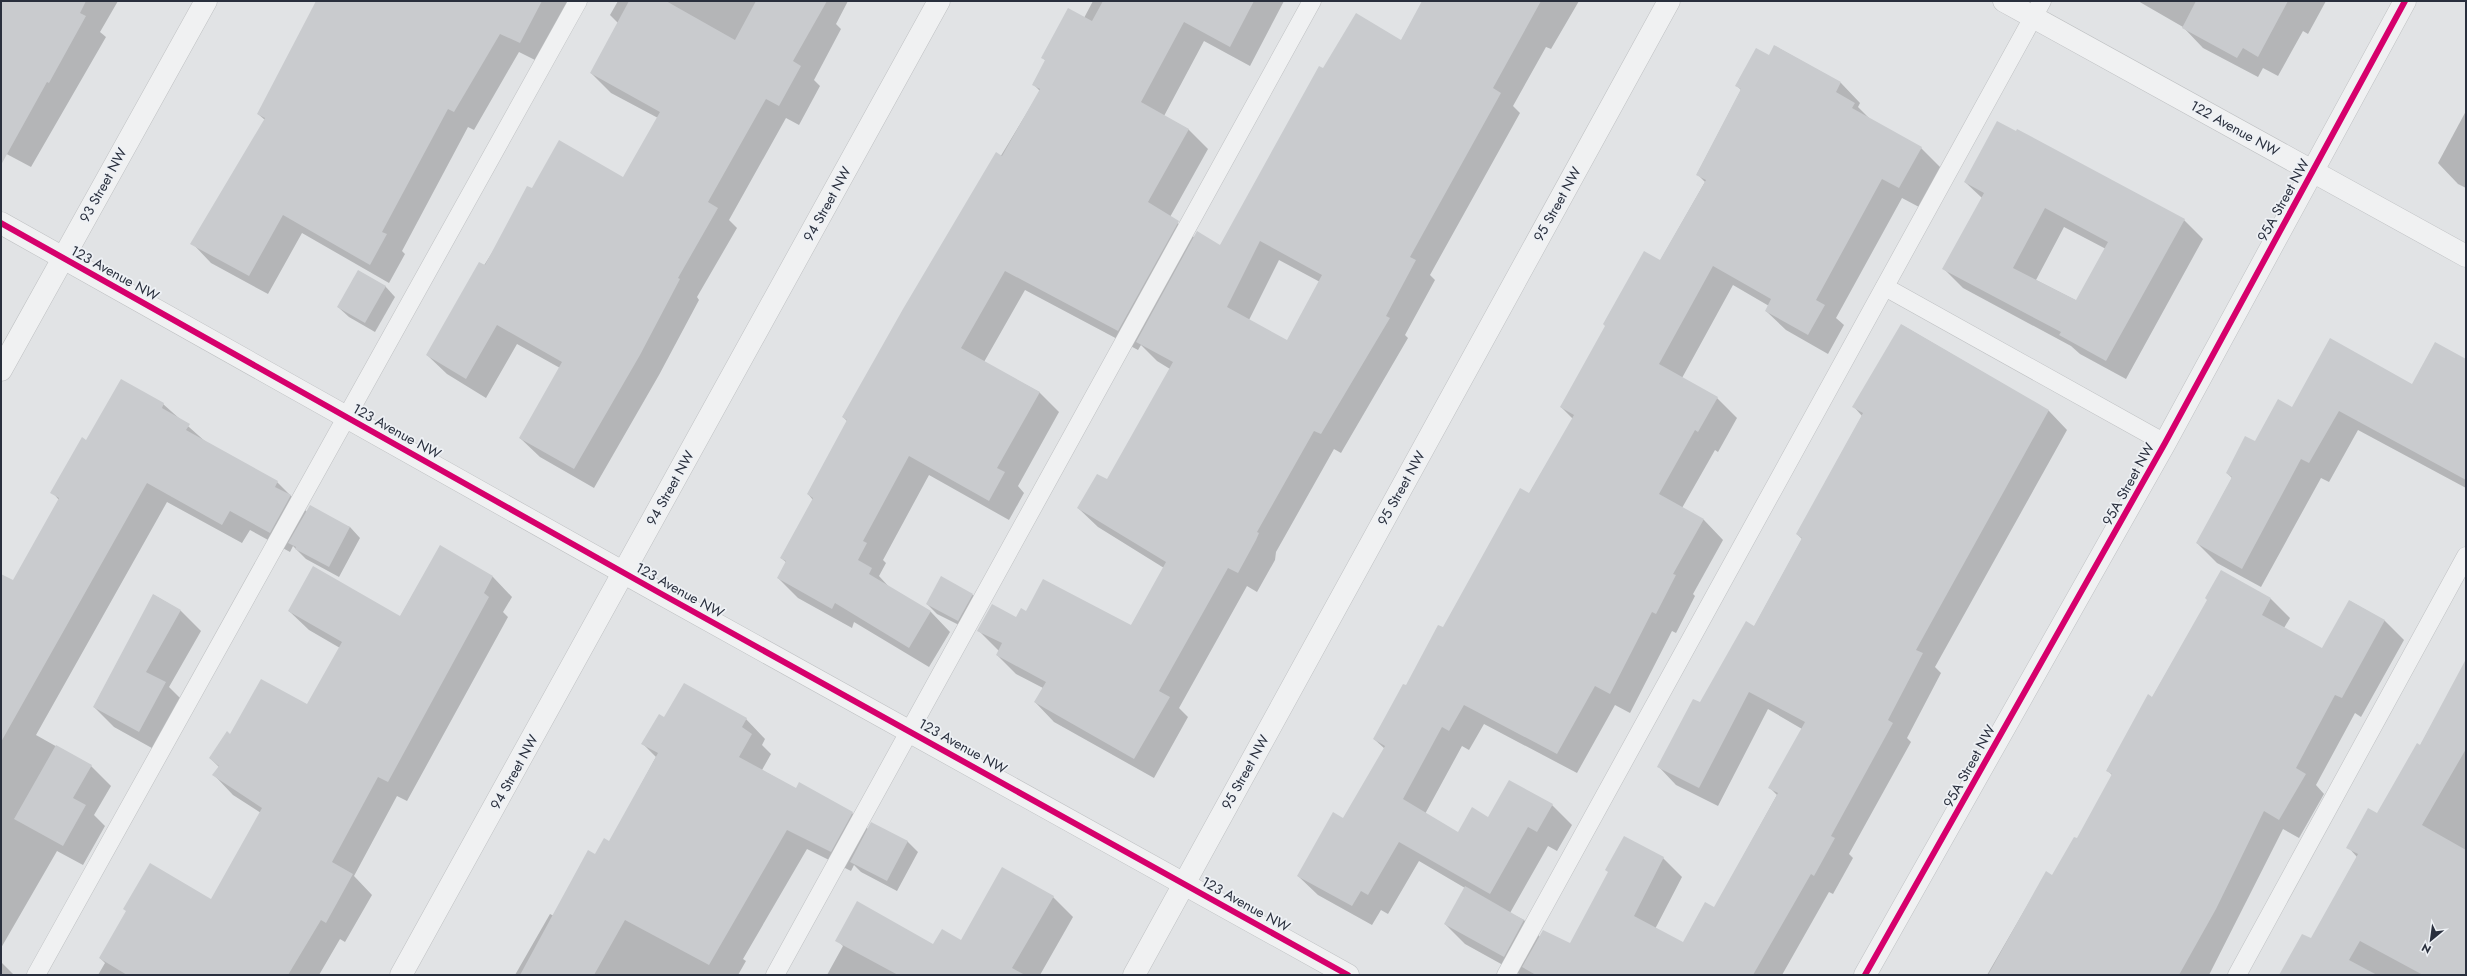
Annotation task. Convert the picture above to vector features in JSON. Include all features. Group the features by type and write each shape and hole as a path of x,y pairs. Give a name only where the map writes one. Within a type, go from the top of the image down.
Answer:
{"street":[{"name":"93 Street NW","path":"1,370 206,1"},
{"name":"94 Street NW","path":"401,975 939,1"},
{"name":"95 Street NW","path":"1134,975 1669,1"},
{"name":"122 Avenue NW","path":"2004,1 2037,9 2313,170 2466,256"},
{"name":"95A Street NW","path":"1865,975 2165,443 2405,1"},
{"name":"123 Avenue NW","path":"1,223 1348,975"}],"lane":[{"path":"36,975 578,1"},
{"path":"775,975 1312,1"},
{"path":"1506,975 2037,9"},
{"path":"1885,287 2165,443"},
{"path":"2237,975 2466,556"}],"building":[{"path":"1,1 86,1 80,13 86,16 1,165"},
{"path":"316,1 542,1 520,43 500,34 454,112 448,109 382,232 387,234 370,265 283,215 249,276 190,244 265,118 257,114"},
{"path":"629,1 666,1 735,40 756,1 827,1 793,61 801,66 779,106 766,99 708,202 718,208 678,278 680,279 640,355 574,469 519,438 562,362 497,325 466,379 426,355 479,262 485,265 527,186 532,188 559,140 623,177 660,112 590,73"},
{"path":"1103,1 1254,1 1230,47 1184,22 1141,102 1189,129 1148,202 1179,221 1118,331 1005,271 961,348 1040,392 997,468 1005,472 989,501 909,456 863,541 867,543 858,560 872,568 869,574 931,611 909,648 835,603 832,609 777,578 786,561 780,558 813,498 807,494 847,420 842,417 903,309 996,152 1002,156 1040,89 1032,85 1045,60 1041,58 1068,8 1092,21"},
{"path":"1422,1 1541,1 1493,88 1501,93 1410,257 1416,260 1386,316 1390,318 1321,434 1314,431 1257,532 1259,533 1256,540 1238,573 1228,568 1159,691 1170,697 1134,759 1034,702 1046,682 996,655 1002,643 977,631 992,604 1016,617 1021,608 1026,611 1043,579 1131,625 1166,562 1077,508 1097,474 1107,479 1173,362 1136,342 1197,231 1220,245 1319,66 1323,68 1356,13 1401,40","holes":["1260,241 1322,275 1287,340 1227,307"]},
{"path":"2196,1 2288,1 2258,57 2243,48 2237,58 2182,28"},
{"path":"1774,45 1841,82 1836,92 1855,103 1852,108 1922,147 1899,188 1882,179 1816,300 1825,305 1808,335 1765,311 1771,299 1713,266 1659,364 1718,397 1698,432 1695,430 1659,494 1704,519 1673,574 1676,575 1656,614 1652,612 1610,694 1595,686 1557,754 1464,705 1449,731 1442,727 1403,799 1458,832 1472,807 1488,817 1509,780 1553,804 1537,832 1528,827 1490,894 1399,842 1368,895 1361,891 1352,906 1297,876 1333,812 1343,818 1385,746 1373,739 1403,684 1406,685 1438,625 1443,627 1520,488 1529,493 1574,415 1560,407 1605,326 1603,324 1644,251 1660,260 1706,180 1696,175 1741,89 1735,86 1756,48 1769,55"},
{"path":"1997,121 2016,131 2017,129 2185,219 2106,361 2059,335 2061,332 1942,269 1984,193 1964,182","holes":["2045,208 2108,242 2076,300 2013,268"]},
{"path":"358,270 386,286 365,323 337,307"},
{"path":"1901,324 2049,410 1916,650 1923,653 1888,720 1893,723 1831,836 1835,838 1814,876 1811,874 1753,975 1536,975 1522,967 1543,930 1570,943 1608,872 1605,870 1624,836 1664,857 1634,916 1683,942 1705,902 1714,907 1778,793 1768,788 1805,722 1749,692 1699,788 1657,767 1693,699 1700,702 1746,621 1754,626 1802,538 1796,534 1863,413 1852,407"},
{"path":"2330,338 2412,384 2435,342 2466,359 2466,480 2339,411 2309,463 2301,459 2242,569 2196,543 2232,477 2226,473 2245,436 2255,441 2278,399 2292,407"},
{"path":"121,379 164,403 162,408 190,424 186,430 278,481 275,487 291,495 270,533 230,511 222,525 147,483 1,742 1,574 13,580 59,498 50,493 82,437 86,440"},
{"path":"310,505 350,527 329,567 295,549 296,547 288,543"},
{"path":"440,545 493,576 484,593 489,597 388,782 378,777 332,862 353,874 326,923 321,920 288,975 127,975 99,958 126,911 123,909 150,863 211,899 262,808 212,775 219,766 209,758 227,731 230,734 261,679 307,704 342,642 288,611 313,566 400,616"},
{"path":"2221,570 2271,598 2262,615 2322,648 2349,600 2385,620 2342,698 2335,695 2296,768 2306,774 2279,820 2264,811 2216,909 2179,975 1988,975 2046,871 2052,875 2074,837 2077,838 2112,774 2106,771 2148,694 2152,697 2207,600 2205,598"},
{"path":"941,576 973,594 958,621 926,604"},
{"path":"153,594 181,610 146,672 166,682 139,732 93,707"},
{"path":"2466,659 2466,749 2422,825 2466,850 2466,975 2423,975 2360,941 2349,960 2377,975 2279,975 2302,934 2311,938 2358,854 2346,848 2368,808 2377,813 2417,743 2420,745"},
{"path":"684,683 747,718 742,727 752,734 739,757 796,788 799,782 853,812 831,852 787,830 709,965 625,920 594,975 520,975 588,850 595,854 604,838 609,841 658,753 641,744 659,714 664,717"},
{"path":"56,745 92,765 73,798 86,805 63,846 14,819"},
{"path":"871,822 908,841 887,881 850,862"},
{"path":"1002,867 1054,896 1012,968 1025,975 898,975 835,941 857,901 933,944 942,929 961,940"},
{"path":"1465,886 1524,920 1504,957 1444,924"}],"cycle path":[{"path":"1865,975 2165,443 2405,1"},
{"path":"1,223 658,592 1348,975"}]}
